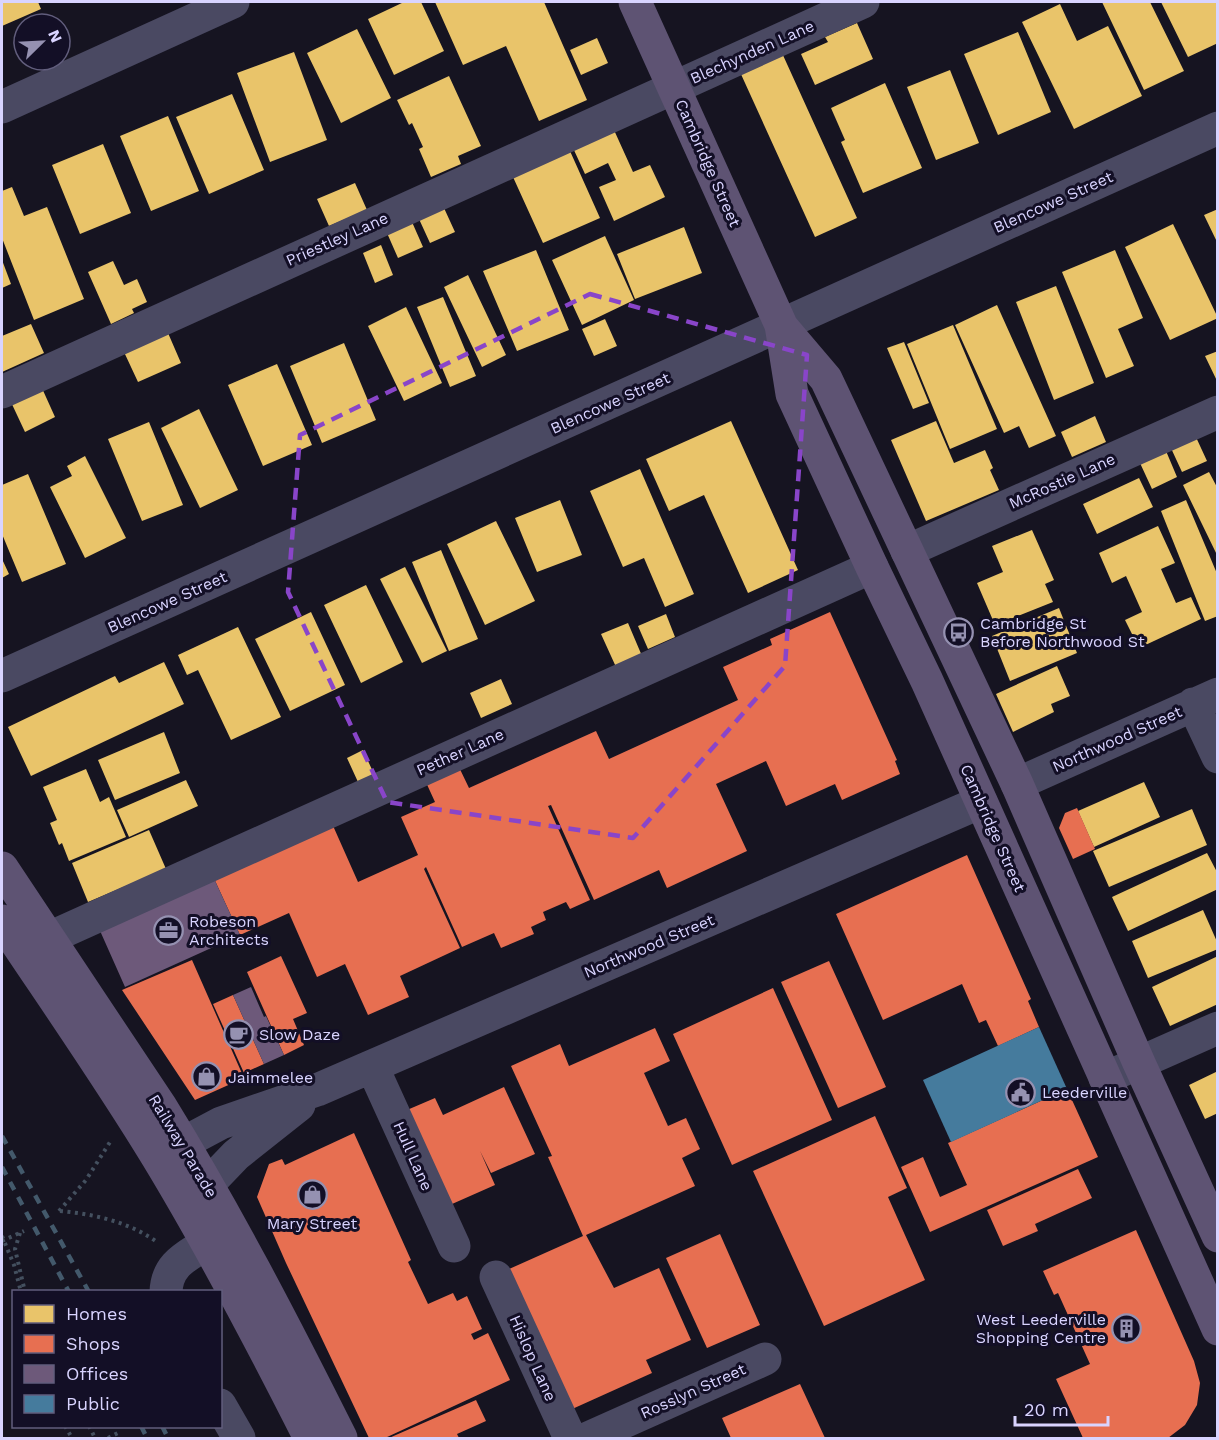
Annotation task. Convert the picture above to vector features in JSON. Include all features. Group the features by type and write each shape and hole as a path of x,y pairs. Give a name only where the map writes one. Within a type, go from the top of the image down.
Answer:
{"main road":[{"name":"Cambridge Street","path":"635,2 781,325 792,394 927,681 1218,1329"},
{"name":"Cambridge Street","path":"781,325 826,379 1017,784 1139,1063 1218,1236"},
{"path":"1017,784 1010,790 1004,815 1032,879 1045,923 1047,949"},
{"name":"Railway Parade","path":"2,868 161,1107 170,1150"},
{"name":"Railway Parade","path":"2,921 124,1104 170,1150 301,1359 341,1438"},
{"name":"Railway Parade","path":"197,1196 207,1243 310,1438"}],"street":[{"path":"2,107 233,2"},
{"name":"Blechynden Lane","path":"673,87 863,2"},
{"name":"Priestley Lane","path":"2,392 673,87"},
{"name":"Blencowe Street","path":"2,676 1218,128"},
{"name":"McRostie Lane","path":"907,551 1218,412"},
{"name":"Pether Lane","path":"49,938 872,567"},
{"path":"1205,699 1218,757"},
{"name":"Northwood Street","path":"1017,784 1205,699"},
{"name":"Northwood Street","path":"170,1150 221,1123 317,1090 981,802"},
{"path":"1105,1078 1218,1028"},
{"name":"Hull Lane","path":"372,1066 454,1246"},
{"name":"Northwood Street","path":"197,1196 236,1155 317,1090"},
{"path":"166,1290 169,1274 175,1265 207,1243"},
{"name":"Hislop Lane","path":"496,1276 570,1438"},
{"name":"Rosslyn Street","path":"588,1438 765,1359"},
{"path":"222,1408 239,1438"}],"path":[{"path":"108,1146 86,1180 59,1211 115,1221 159,1243"},
{"path":"2,1241 22,1232 15,1249 23,1290"},
{"path":"2,1236 22,1290"},
{"path":"108,1438 118,1433"}],"highlighted area":[{"path":"590,294 807,355 785,666 633,838 387,802 288,592 300,435"}],"building: Homes":[{"path":"2,2 38,2 41,9 34,12 12,12 12,22 2,26"},
{"path":"404,2 421,2 444,51 394,75 368,19"},
{"path":"435,2 544,2 587,100 539,121 506,46 463,65"},
{"path":"1102,2 1150,2 1184,71 1144,90"},
{"path":"1161,2 1218,2 1218,43 1188,57"},
{"path":"1060,4 1077,41 1108,26 1142,96 1074,129 1022,22"},
{"path":"857,23 873,59 815,85 801,54 828,42 825,37"},
{"path":"357,29 391,98 341,123 307,53"},
{"path":"1018,32 1051,112 998,135 964,54"},
{"path":"597,38 608,63 581,75 570,50"},
{"path":"294,52 327,140 270,162 237,73"},
{"path":"782,53 857,218 815,237 740,72"},
{"path":"950,70 979,143 936,160 907,87"},
{"path":"449,76 481,146 458,156 461,164 431,177 419,149 423,147 412,123 409,125 397,100"},
{"path":"885,83 922,168 863,193 841,142 845,140 831,108"},
{"path":"232,94 264,170 209,194 176,117"},
{"path":"168,116 199,191 151,211 120,136"},
{"path":"614,130 633,172 650,165 665,197 614,221 599,187 616,180 608,163 585,174 573,148"},
{"path":"103,144 131,213 80,234 52,165"},
{"path":"570,151 600,218 543,243 513,177"},
{"path":"355,183 367,210 329,226 317,199"},
{"path":"12,187 24,216 47,207 84,299 34,320 2,238 2,191"},
{"path":"444,208 455,232 430,243 419,219"},
{"path":"1218,209 1218,244 1204,215"},
{"path":"412,222 423,247 398,258 387,233"},
{"path":"1173,224 1218,318 1170,340 1125,247"},
{"path":"684,227 702,273 635,299 617,254"},
{"path":"605,236 634,300 582,325 552,260"},
{"path":"381,245 393,275 375,283 363,253"},
{"path":"536,250 569,330 517,351 483,271"},
{"path":"1115,250 1143,318 1118,329 1134,366 1106,378 1062,272"},
{"path":"2,260 11,284 2,288"},
{"path":"113,261 124,285 137,279 147,302 132,309 134,313 111,324 88,272"},
{"path":"468,275 506,355 482,367 444,287"},
{"path":"1056,286 1094,383 1054,400 1016,302"},
{"path":"443,297 476,376 450,387 417,307"},
{"path":"997,305 1056,436 1029,448 1019,426 1004,433 955,325"},
{"path":"406,307 442,383 404,401 368,326"},
{"path":"605,319 617,346 594,356 582,329"},
{"path":"31,324 44,353 2,372 2,336"},
{"path":"953,325 997,429 950,449 907,344"},
{"path":"168,333 181,363 138,382 124,352"},
{"path":"904,342 929,403 913,409 887,348"},
{"path":"344,343 376,420 322,443 290,366"},
{"path":"1218,351 1218,383 1205,356"},
{"path":"277,364 312,445 263,466 228,385"},
{"path":"41,386 55,417 25,432 10,400"},
{"path":"199,409 238,490 200,508 161,428"},
{"path":"1095,416 1106,442 1072,457 1061,432"},
{"path":"731,421 798,570 748,593 704,495 669,511 646,459"},
{"path":"936,421 954,463 985,450 993,468 990,470 999,490 926,521 891,440"},
{"path":"149,422 183,505 142,521 108,439"},
{"path":"1195,435 1207,461 1182,472 1170,446"},
{"path":"1166,451 1177,477 1152,489 1140,463"},
{"path":"85,456 126,538 85,558 50,487 72,476 67,466"},
{"path":"640,469 694,594 665,607 644,558 623,567 590,491"},
{"path":"1209,472 1218,489 1218,557 1183,485"},
{"path":"28,474 66,564 22,582 2,534 2,485"},
{"path":"1139,478 1153,507 1097,534 1083,504"},
{"path":"560,500 582,555 537,572 515,518"},
{"path":"1186,500 1218,576 1218,616 1205,621 1161,511"},
{"path":"496,521 535,601 485,625 447,544"},
{"path":"1158,526 1175,563 1161,569 1176,603 1191,597 1201,619 1139,648 1125,620 1142,612 1126,576 1112,583 1099,553"},
{"path":"1032,530 1054,580 1045,584 1053,602 995,625 977,583 1003,572 992,546"},
{"path":"441,550 478,639 449,651 412,562"},
{"path":"2,559 9,574 2,578"},
{"path":"405,567 447,651 422,663 380,579"},
{"path":"366,585 403,662 361,683 324,605"},
{"path":"1059,608 1077,653 1010,681 992,636"},
{"path":"311,612 345,685 290,711 255,639"},
{"path":"666,614 675,637 648,649 638,626"},
{"path":"628,623 642,656 616,667 601,634"},
{"path":"238,627 281,717 231,740 198,670 187,675 178,655"},
{"path":"164,662 184,704 31,776 8,727 115,676 119,683"},
{"path":"1057,666 1070,696 1051,704 1054,712 1013,732 996,694"},
{"path":"501,679 512,704 481,718 470,693"},
{"path":"164,732 180,773 115,800 98,760"},
{"path":"363,750 374,774 358,782 347,758"},
{"path":"86,769 100,802 109,797 126,837 69,861 50,823 57,820 43,787"},
{"path":"186,780 198,806 129,837 117,810"},
{"path":"1144,782 1160,817 1094,847 1078,811"},
{"path":"1192,809 1207,845 1109,887 1093,851"},
{"path":"149,830 166,869 88,902 72,863"},
{"path":"1207,853 1218,874 1218,889 1128,931 1112,897"},
{"path":"1203,910 1218,949 1148,978 1132,941"},
{"path":"1218,956 1218,1004 1170,1026 1152,987"},
{"path":"1218,1071 1218,1113 1205,1119 1189,1085"}],"building: Shops":[{"path":"830,612 897,760 895,761 900,774 842,800 835,784 786,806 766,761 716,784 747,851 667,888 659,870 594,900 551,805 548,806 590,900 570,909 566,902 543,912 546,920 531,927 534,934 501,948 494,933 462,947 426,867 424,869 460,948 400,976 409,997 368,1015 345,964 317,977 289,913 240,935 211,872 330,819 358,882 418,855 401,817 435,802 424,778 457,763 469,788 596,731 609,759 738,700 723,667 772,645 770,639"},
{"path":"1077,808 1095,849 1073,859 1059,828 1065,813"},
{"path":"967,855 1031,999 1028,1001 1039,1027 998,1046 986,1020 979,1023 962,984 883,1020 836,914"},
{"path":"281,956 307,1013 293,1019 304,1045 284,1055 247,972"},
{"path":"192,960 244,1078 195,1100 122,990"},
{"path":"829,961 886,1087 838,1108 781,982"},
{"path":"773,988 832,1120 732,1165 673,1034"},
{"name":"Slow Daze","path":"233,995 264,1064 244,1073 213,1004"},
{"path":"655,1028 670,1061 644,1073 668,1126 686,1118 700,1149 682,1158 695,1186 586,1235 614,1288 659,1268 691,1340 646,1360 652,1373 570,1410 507,1270 583,1236 548,1157 552,1156 511,1066 560,1044 569,1066"},
{"path":"504,1087 535,1154 491,1173 480,1151 495,1185 443,1208 400,1113 435,1098 443,1115"},
{"path":"1067,1089 1098,1157 930,1232 901,1167 923,1157 940,1197 967,1185 948,1143"},
{"path":"875,1116 907,1188 888,1197 925,1280 824,1326 753,1171"},
{"path":"354,1133 411,1260 408,1262 428,1304 453,1293 457,1301 467,1296 482,1329 471,1334 474,1340 488,1333 510,1380 385,1438 369,1438 257,1197 269,1164 282,1159 285,1165"},
{"path":"1078,1169 1092,1198 1035,1224 1038,1231 1003,1246 987,1210"},
{"name":"West Leederville Shopping Centre","path":"1136,1230 1194,1361 1200,1383 1197,1405 1185,1425 1168,1438 1083,1438 1056,1379 1090,1364 1058,1293 1054,1295 1043,1271"},
{"path":"720,1234 760,1325 707,1348 666,1258"},
{"path":"800,1384 825,1438 731,1438 722,1418"},
{"path":"476,1400 486,1421 457,1434 459,1438 389,1438"}],"building: Offices":[{"name":"Robeson Architects","path":"211,872 240,935 125,987 97,924"},
{"path":"251,987 284,1055 264,1064 233,995"}],"building: Public":[{"path":"1039,1027 1067,1089 951,1142 923,1080"}],"railway":[{"path":"2,1136 88,1290"},
{"path":"2,1167 68,1290"},
{"path":"142,1428 147,1438"},
{"path":"163,1428 168,1438"}],"place":[{"name":"Cambridge St Before Northwood St","path":"959,632"},
{"name":"Robeson Architects","path":"168,930"},
{"name":"Slow Daze","path":"238,1034"},
{"name":"Jaimmelee","path":"207,1077"},
{"name":"Leederville","path":"1021,1092"},
{"name":"Mary Street","path":"312,1195"},
{"name":"West Leederville Shopping Centre","path":"1127,1328"}]}
